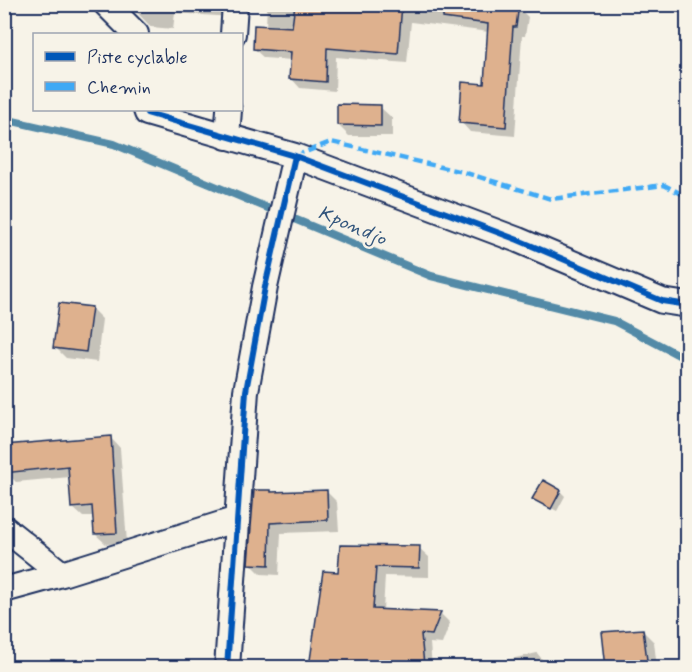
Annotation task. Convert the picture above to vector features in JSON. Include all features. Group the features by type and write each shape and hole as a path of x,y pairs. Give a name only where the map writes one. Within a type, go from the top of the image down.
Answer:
{"street":[{"path":"106,4 135,33"},
{"path":"233,33 235,4"},
{"path":"146,111 227,137 293,165 518,240 662,301 687,305"},
{"path":"227,137 229,111"},
{"path":"227,668 246,391 265,287 279,236 293,165"},
{"path":"4,590 237,519"},
{"path":"4,528 62,574"}],"building":[{"path":"295,4 402,4 398,54 327,48 326,82 289,79 291,52 253,49 254,25 292,27"},
{"path":"443,4 519,4 516,27 513,27 506,127 459,123 462,82 484,84 488,24 443,18"},
{"path":"337,104 381,105 381,126 337,125"},
{"path":"59,303 92,307 86,352 53,348"},
{"path":"111,436 117,533 94,534 92,506 71,508 68,466 4,473 4,445"},
{"path":"543,480 561,490 551,509 532,499"},
{"path":"254,490 271,490 271,492 327,490 328,520 270,523 269,565 248,564"},
{"path":"340,545 420,546 419,568 376,567 373,609 441,612 432,635 421,634 424,665 309,667 323,571 338,572"},
{"path":"643,629 648,668 606,668 602,632"}],"waterway":[{"name":"Kpondjo","path":"4,119 114,144 431,276 614,321 688,360"}],"marked path":[{"path":"295,156 331,142 463,172 551,199 664,185 688,197"}],"cycle path":[{"path":"146,111 295,156 265,287 246,391 227,668"},
{"path":"295,156 518,240 662,301 688,305"}]}
